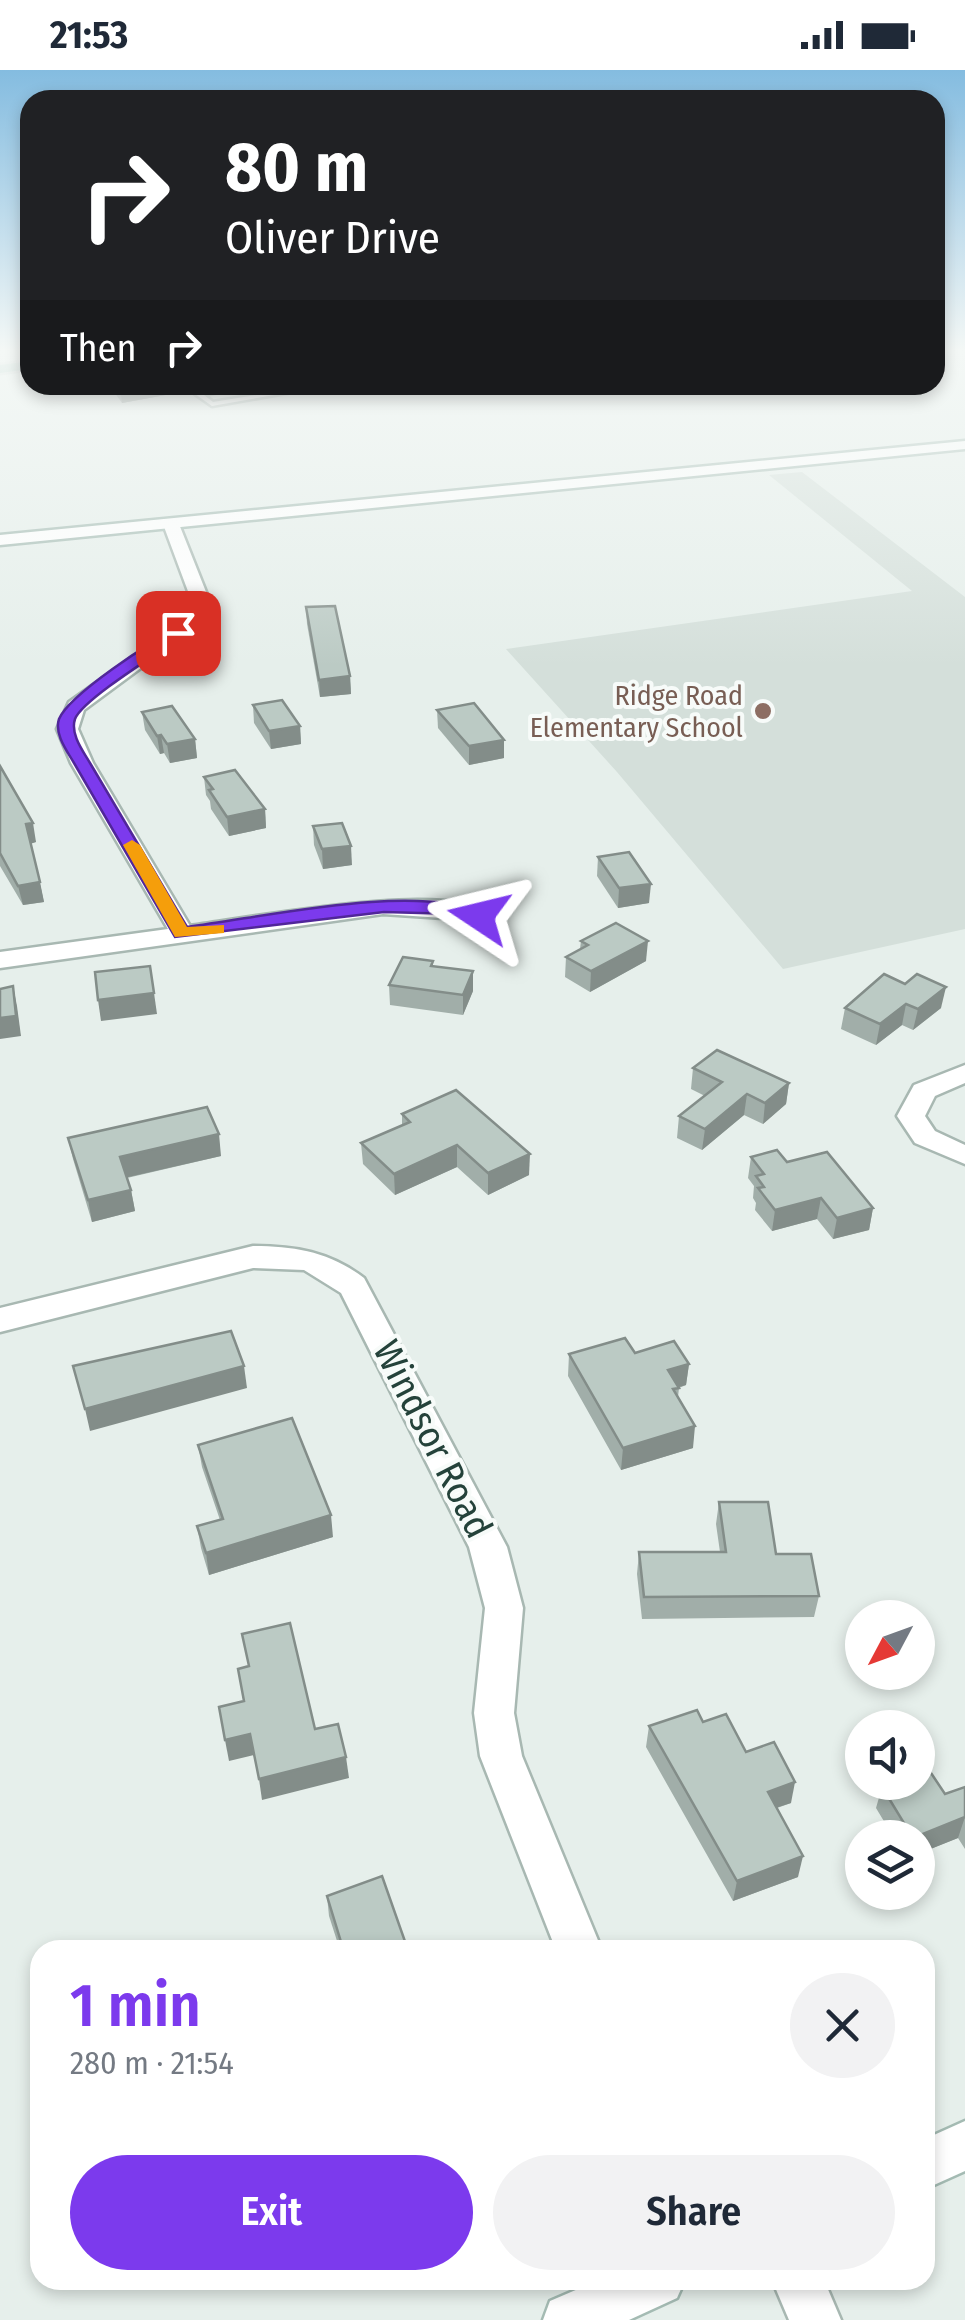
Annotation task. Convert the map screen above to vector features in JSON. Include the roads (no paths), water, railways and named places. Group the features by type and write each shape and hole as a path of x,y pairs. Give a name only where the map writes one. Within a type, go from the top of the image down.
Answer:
{"street":[{"path":"0,540 854,456"},
{"path":"171,524 201,602 194,622 76,706 66,722 68,736 82,763 182,933"},
{"path":"0,960 384,907 458,908 479,916"},
{"path":"965,1073 924,1091 910,1116 916,1130 928,1139 965,1155"},
{"name":"Windsor Road","path":"0,1320 254,1257 292,1256 330,1266 353,1286 488,1547 504,1608 494,1713 501,1756 575,1940"},
{"path":"935,2160 965,2146"},
{"path":"569,2320 636,2290"},
{"path":"802,2290 815,2320"}],"place":[{"name":"Ridge Road Elementary School","path":"763,711"}]}
